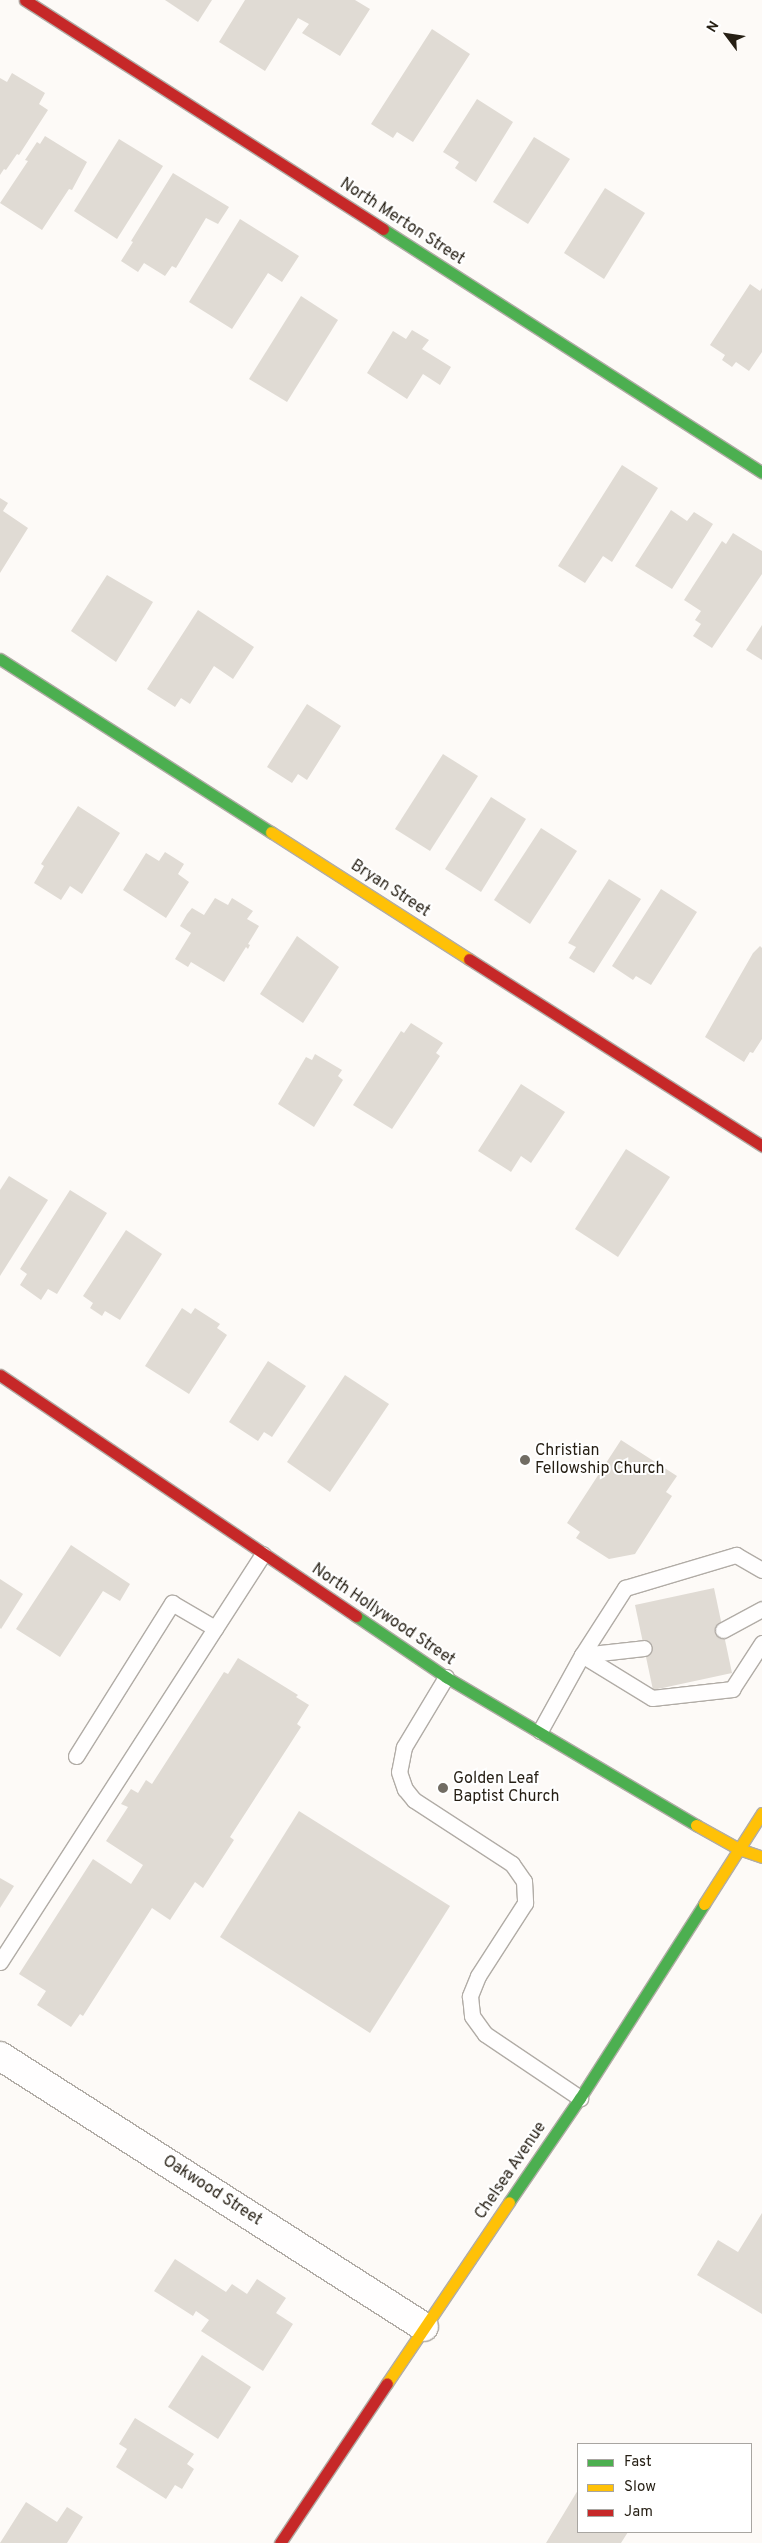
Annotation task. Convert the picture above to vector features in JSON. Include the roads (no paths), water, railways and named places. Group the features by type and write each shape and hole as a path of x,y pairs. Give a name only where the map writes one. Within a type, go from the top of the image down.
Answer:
{"main road":[{"name":"North Merton Street","path":"25,0 762,472"},
{"name":"Bryan Street","path":"0,659 762,1146"},
{"name":"North Hollywood Street","path":"0,1375 446,1677 673,1812 739,1849 762,1857"},
{"name":"Chelsea Avenue","path":"280,2543 424,2326 580,2098 762,1813"}],"street":[{"name":"Oakwood Street","path":"0,2056 424,2326"}],"lane":[{"path":"0,1962 263,1554"},
{"path":"540,1732 582,1655 625,1588 736,1555 762,1570"},
{"path":"76,1756 172,1603 215,1628"},
{"path":"723,1630 762,1609"},
{"path":"582,1655 652,1698 732,1689 762,1643"},
{"path":"582,1655 644,1648"},
{"path":"446,1677 404,1747 399,1772 404,1789 414,1800 512,1864 524,1881 525,1902 478,1976 470,1996 472,2016 485,2034 580,2098"}],"place":[{"name":"Christian Fellowship Church","path":"525,1460"},
{"name":"Golden Leaf Baptist Church","path":"443,1788"}]}
